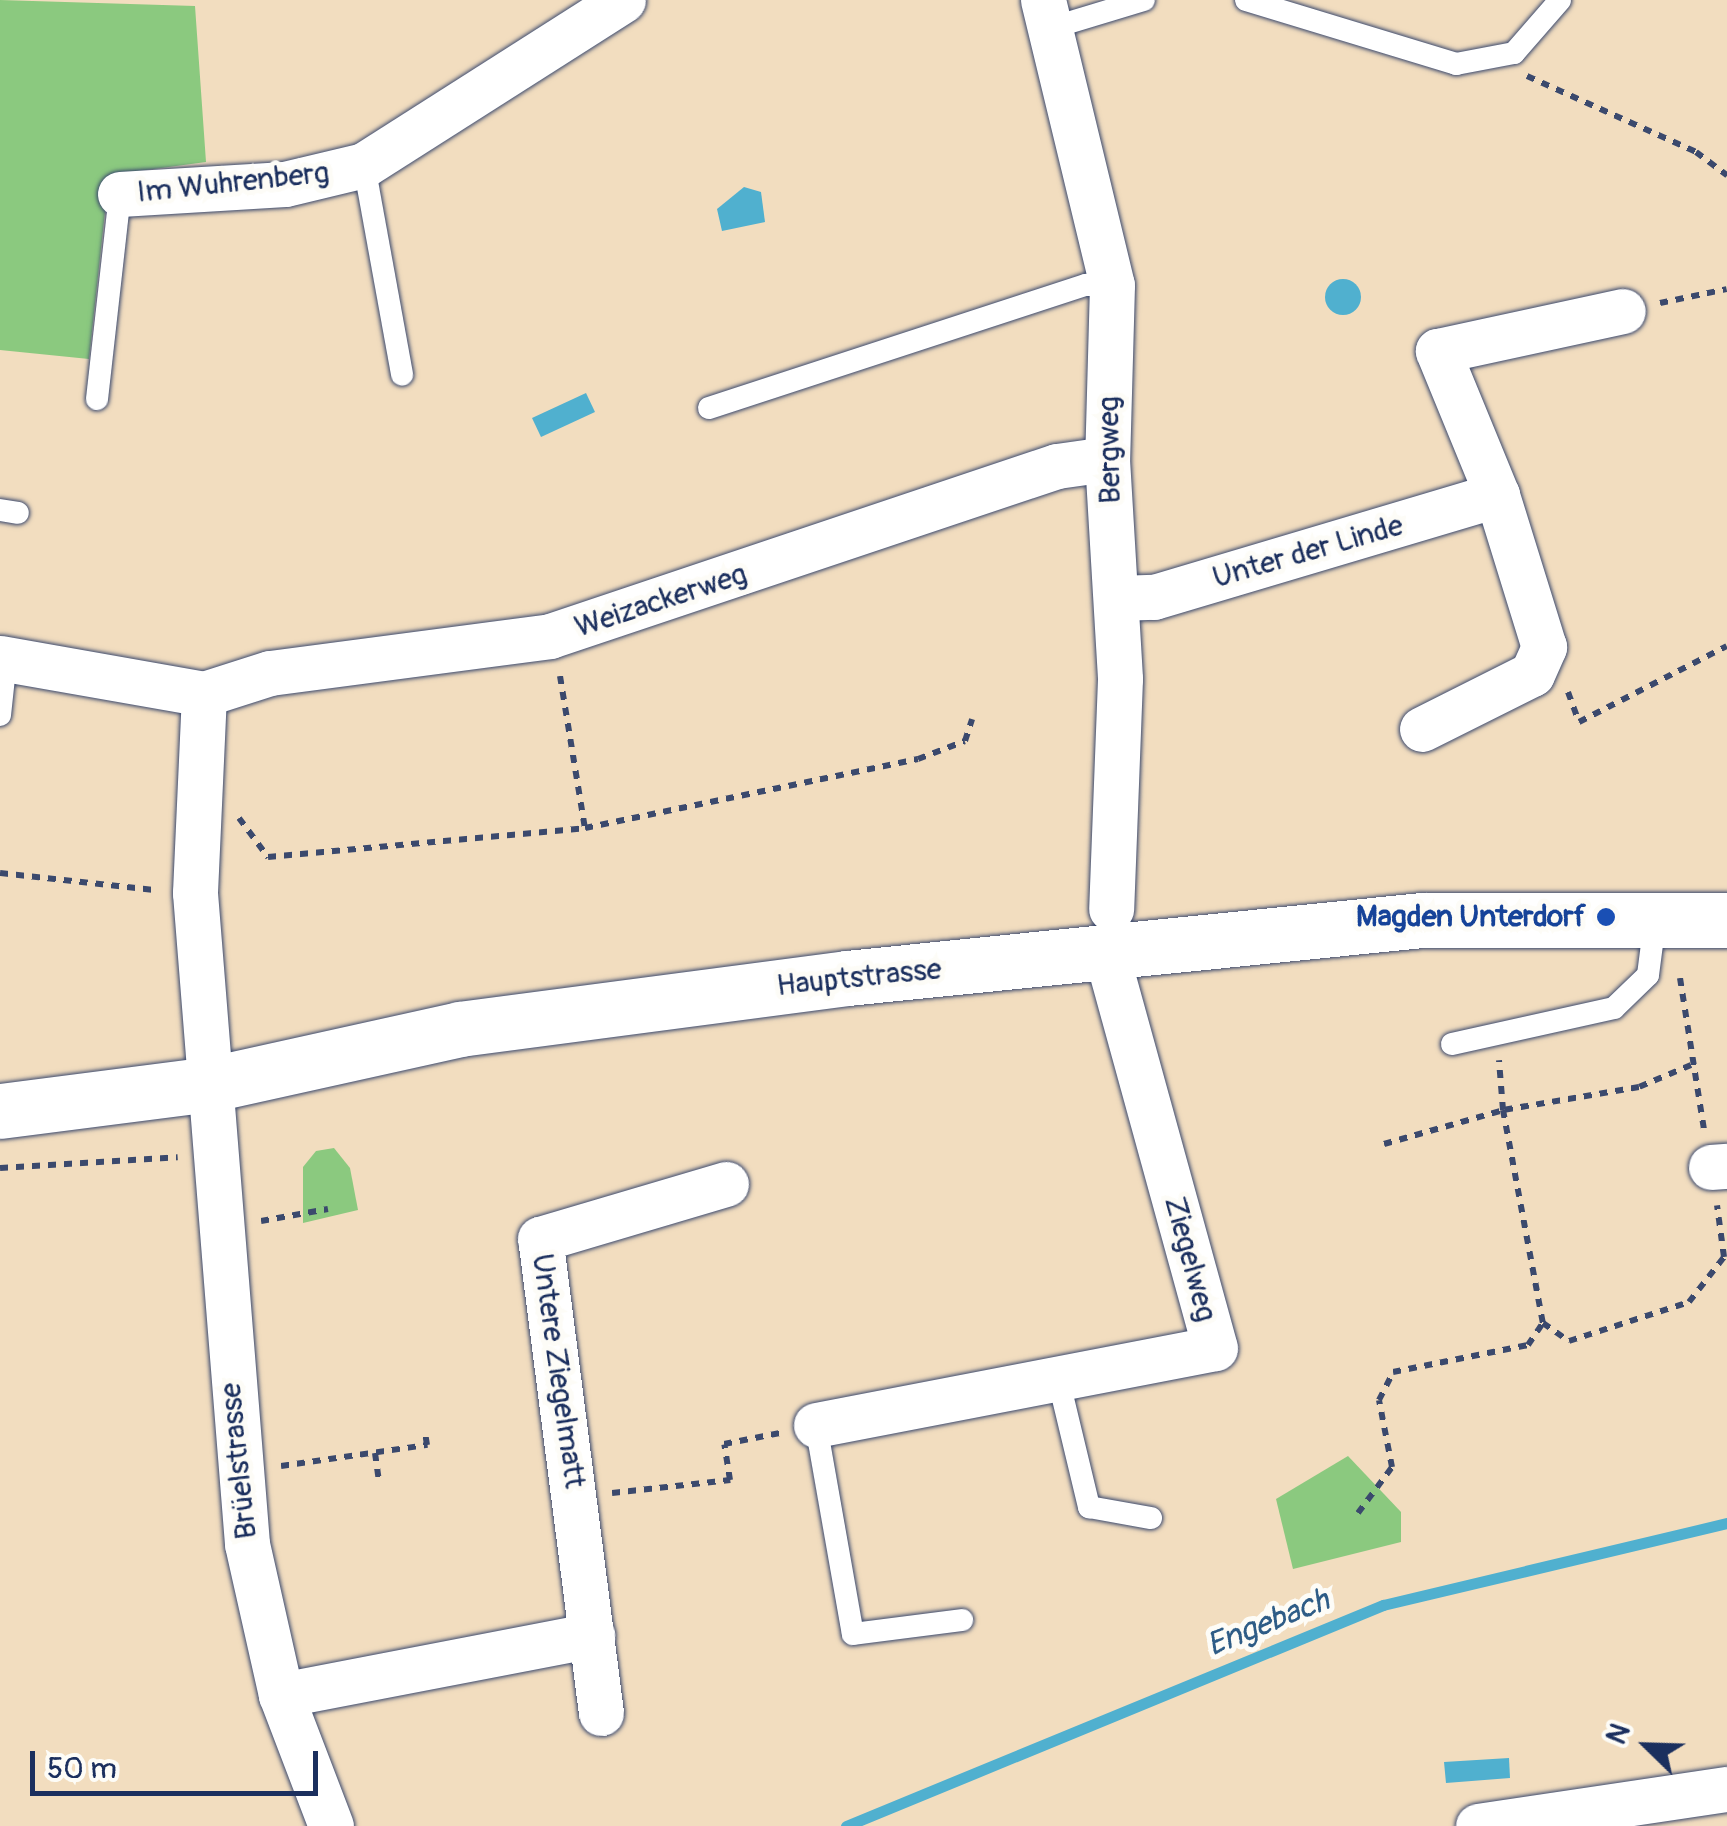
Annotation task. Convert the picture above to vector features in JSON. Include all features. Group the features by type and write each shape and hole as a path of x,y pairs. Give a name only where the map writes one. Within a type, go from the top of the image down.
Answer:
{"main road":[{"name":"Hauptstrasse","path":"0,1111 212,1084 574,1012 1108,931 1422,920 1687,918"}],"street":[{"name":"Im Wuhrenberg","path":"120,194 285,184 364,165 623,0"},
{"name":"Bergweg","path":"1047,14 1112,286 1107,459 1117,598 1108,931"},
{"path":"1422,729 1532,674 1542,658 1498,495 1438,351 1623,311"},
{"name":"Weizackerweg","path":"3,658 204,694 270,673 550,636 1057,466 1107,459"},
{"name":"Unter der Linde","path":"1117,598 1154,597 1498,495"},
{"path":"204,694 196,893 212,1084"},
{"name":"Ziegelweg","path":"816,1425 1060,1382 1214,1348 1108,931"},
{"name":"Brüelstrasse","path":"212,1084 215,1229 240,1471 281,1694 332,1826"},
{"name":"Untere Ziegelmatt","path":"601,1713 540,1239 726,1184"},
{"path":"281,1694 592,1635"},
{"path":"1478,1826 1727,1789"}],"lane":[{"path":"1047,14 1144,0"},
{"path":"1246,0 1456,64 1514,53 1560,0"},
{"path":"364,165 402,375"},
{"name":"Im Wuhrenberg","path":"97,399 120,194"},
{"path":"709,408 1086,285 1112,286"},
{"name":"Weizackerweg","path":"0,714 3,658"},
{"path":"1452,1044 1614,1008 1648,974 1687,918"},
{"path":"1060,1382 1089,1507 1151,1518"},
{"path":"816,1425 853,1634 962,1620"}],"path":[{"path":"1496,59 1727,175"},
{"path":"1623,311 1727,290"},
{"path":"550,636 584,828"},
{"path":"1561,676 1579,722 1727,646"},
{"path":"242,818 268,856 584,828 918,759 965,741 972,719"},
{"path":"0,872 126,888"},
{"path":"1497,1034 1503,1110 1544,1323 1569,1341 1689,1302 1724,1257 1719,1166 1691,1064 1687,918"},
{"path":"1384,1144 1503,1110 1639,1087 1691,1064"},
{"path":"0,1168 213,1155"},
{"path":"215,1229 328,1209"},
{"path":"1358,1514 1392,1466 1379,1400 1393,1372 1528,1346 1544,1323"},
{"path":"575,1497 730,1480 724,1444 816,1425"},
{"path":"240,1471 427,1446 425,1433"},
{"path":"375,1453 380,1483"}],"green space":[{"path":"0,0 195,6 206,162 109,175 89,359 0,350"},
{"path":"334,1148 350,1168 358,1210 303,1223 303,1167 316,1151"},
{"path":"1348,1456 1401,1512 1401,1542 1293,1569 1276,1499"}],"water":[{"path":"744,187 761,192 765,222 722,231 717,209"},
{"path":"1343,279 1356,284 1361,297 1356,310 1343,315 1330,310 1325,297 1330,284"},
{"path":"586,393 595,412 541,437 532,418"},
{"path":"1509,1758 1510,1778 1446,1783 1444,1762"}],"waterway":[{"name":"Engebach","path":"846,1826 1383,1605 1727,1523"}],"place":[{"name":"Magden Unterdorf","path":"1606,917"}]}
